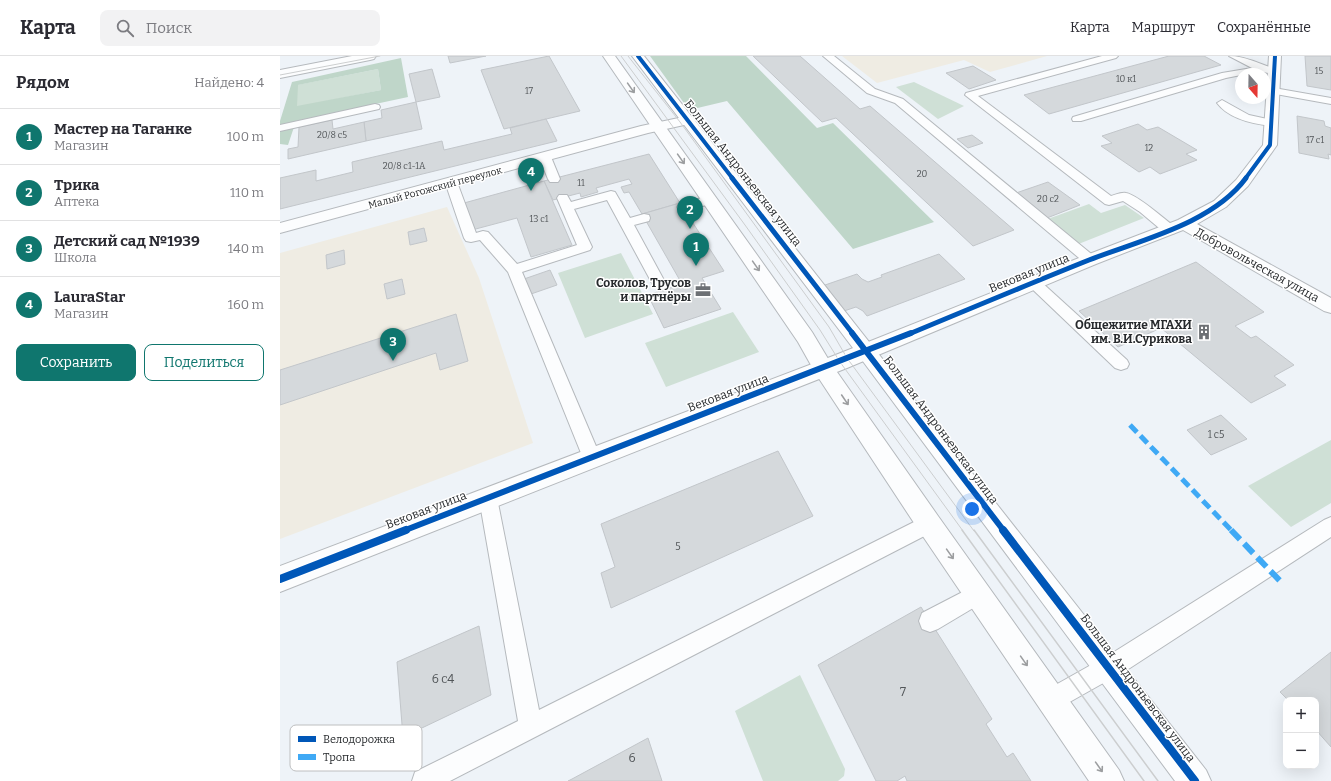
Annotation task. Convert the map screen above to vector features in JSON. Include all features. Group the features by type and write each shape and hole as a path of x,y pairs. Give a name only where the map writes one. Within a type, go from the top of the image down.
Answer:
{"street":[{"path":"280,74 365,56"},
{"path":"609,56 805,337 823,368 929,524 1108,781"},
{"name":"Большая Андроньевская улица","path":"638,56 866,350 1195,781"},
{"name":"Вековая улица","path":"1270,68 1275,56"},
{"name":"Вековая улица","path":"280,579 823,368 1090,260 1177,227 1220,204 1242,183 1270,145 1274,91 1271,78"},
{"name":"Малый Рогожский переулок","path":"280,228 646,129 688,120"},
{"name":"Добровольческая улица","path":"1177,227 1331,306"}],"lane":[{"path":"828,56 871,91 899,101 1090,260"},
{"path":"1113,56 970,95 1109,201 1124,196 1177,227"},
{"path":"1234,56 1264,68"},
{"path":"1077,119 1224,75 1235,74"},
{"path":"1274,91 1331,101"},
{"path":"1222,103 1229,110 1249,119 1272,124"},
{"path":"280,128 375,107"},
{"path":"545,157 554,179"},
{"path":"451,182 471,238 483,235 514,270 592,458"},
{"path":"514,270 585,247 565,202 611,194 658,282"},
{"path":"683,207 710,200"},
{"path":"626,223 644,218"},
{"path":"1034,283 1121,364"},
{"path":"488,498 531,727"},
{"path":"424,781 929,524"},
{"path":"1051,700 1108,668 1331,526"},
{"path":"930,621 978,594"}],"shaded area":[{"path":"842,56 1047,56 990,72 964,60 877,83"},
{"path":"447,207 479,278 533,443 280,539 280,253"}],"green space":[{"path":"650,56 746,56 817,128 833,123 934,222 853,249 727,101 689,110"},
{"path":"401,58 408,97 296,121 288,145 280,144 280,121 292,82","holes":["378,69 381,90 297,106 298,85"]},
{"path":"378,69 381,90 297,107 297,85"},
{"path":"914,82 964,106 938,119 896,87"},
{"path":"1089,204 1101,213 1125,205 1144,218 1076,245 1045,220"},
{"path":"621,253 653,314 585,338 558,273"},
{"path":"733,312 759,352 666,387 645,343"},
{"path":"1331,440 1331,503 1291,527 1248,486"},
{"path":"800,675 845,769 844,776 838,781 763,781 735,711"}],"building":[{"path":"448,56 486,56 450,63"},
{"path":"549,56 580,111 504,129 481,70"},
{"path":"753,56 800,56 860,109 870,106 1014,230 973,246 836,118 822,122"},
{"path":"1169,56 1204,56 1221,65 1049,114 1024,95"},
{"path":"1305,56 1331,56 1331,90 1307,86"},
{"path":"973,66 996,80 969,89 946,73"},
{"path":"432,69 440,97 416,102 409,74"},
{"path":"416,102 422,129 366,141 364,122 382,118 381,110"},
{"path":"1297,116 1324,121 1325,126 1331,128 1331,155 1328,154 1329,159 1299,153"},
{"path":"546,119 557,141 280,209 280,178 316,170 316,181 353,172 352,162 442,141 444,150 512,134 510,128"},
{"path":"332,120 333,129 364,122 366,141 288,159 288,149 298,147 299,127"},
{"path":"1138,124 1147,130 1158,127 1197,150 1186,154 1197,160 1160,174 1150,167 1139,172 1101,146 1112,143 1102,136"},
{"path":"972,135 983,143 968,148 957,139"},
{"path":"649,154 680,203 642,214 629,192 624,193 621,187 632,184 629,179 596,188 598,192 581,197 580,193 553,200 544,181"},
{"path":"544,181 572,245 531,257 517,218 472,230 464,203"},
{"path":"1048,182 1080,205 1047,218 1016,193"},
{"path":"680,203 724,271 702,278 721,309 664,328 648,295 682,284 642,214"},
{"path":"424,228 427,241 410,245 408,232"},
{"path":"344,250 345,264 327,269 326,255"},
{"path":"939,254 965,279 867,316 863,311 856,307 844,311 825,285 857,274 868,282 882,277 881,275"},
{"name":"Общежитие МГАХИ им. В.И.Сурикова","path":"1196,262 1264,312 1235,326 1251,338 1256,336 1294,365 1274,376 1286,385 1251,403 1161,328 1118,347 1079,311"},
{"path":"550,270 557,285 531,294 524,279"},
{"path":"402,279 405,294 387,299 384,284"},
{"path":"456,314 468,361 440,370 436,353 280,405 280,370"},
{"path":"1221,415 1247,439 1211,455 1187,430"},
{"path":"778,451 813,516 611,608 601,573 615,567 601,524"},
{"path":"921,607 992,719 986,724 1007,757 1013,753 1031,781 907,781 905,776 897,781 876,781 818,665"},
{"path":"479,626 491,695 422,728 422,725 402,725 397,662"},
{"path":"1331,652 1331,747 1319,733 1319,697 1285,697 1280,692"},
{"path":"648,738 662,781 568,781 572,779"}],"tram line":[{"path":"280,75 380,56"},
{"path":"621,56 745,225 820,330 840,362 963,531"},
{"path":"628,56 680,122 829,327 847,358 974,531"},
{"path":"962,530 1144,781"},
{"path":"974,530 1158,781"}],"marked path":[{"path":"1130,425 1282,583"}],"cycle path":[{"path":"638,56 1195,781"},
{"path":"280,579 840,362 1090,260 1184,224 1220,204 1242,183 1270,145 1275,56"}],"place":[{"name":"LauraStar","path":"531,191"},
{"name":"Трика","path":"690,229"},
{"name":"Мастер на Таганке","path":"696,266"},
{"name":"Соколов, Трусов и партнёры","path":"703,290"},
{"name":"Общежитие МГАХИ им. В.И.Сурикова","path":"1204,332"},
{"name":"Детский сад №1939","path":"393,361"}]}
